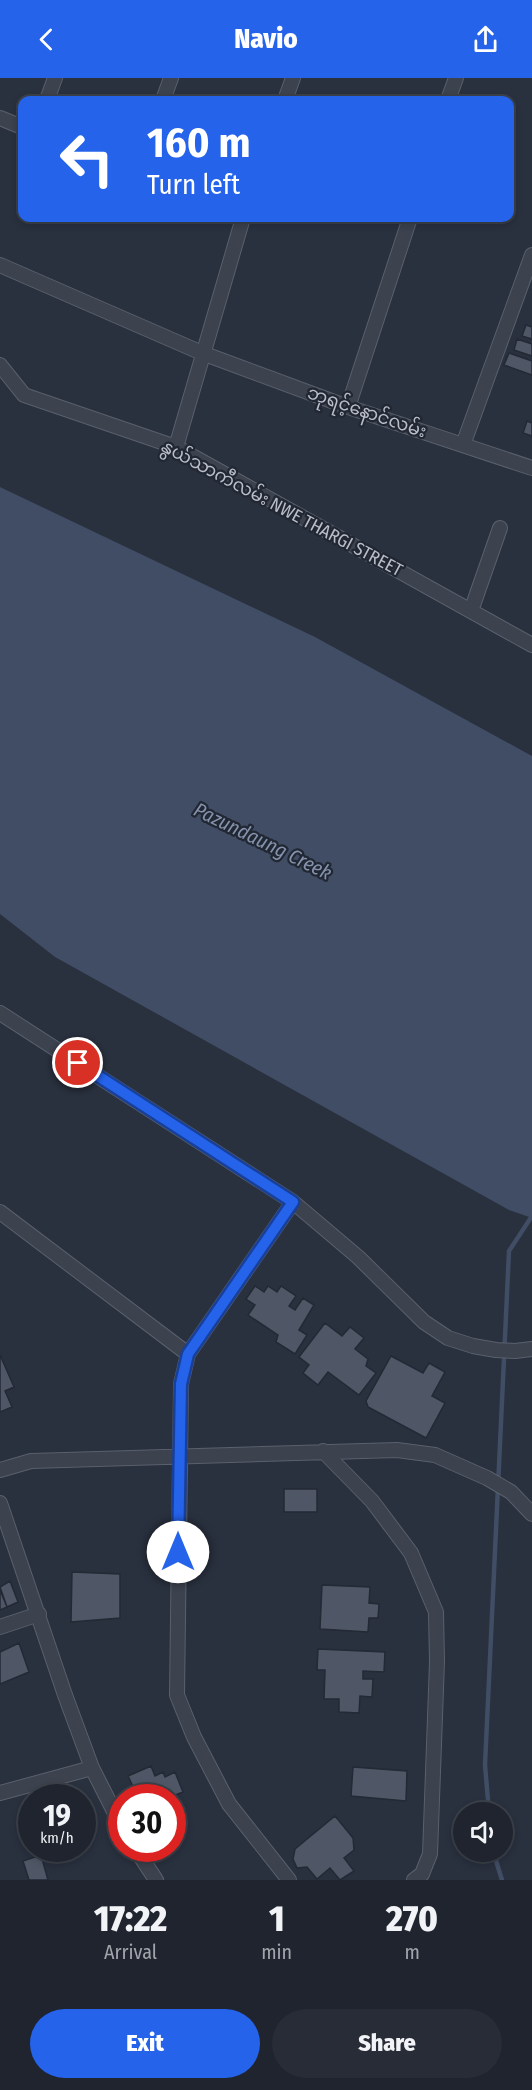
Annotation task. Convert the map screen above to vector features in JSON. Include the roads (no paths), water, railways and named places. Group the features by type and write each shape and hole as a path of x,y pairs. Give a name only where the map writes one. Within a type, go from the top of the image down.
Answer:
{"street":[{"path":"48,96 55,78"},
{"path":"164,96 171,78"},
{"path":"286,96 292,78"},
{"path":"449,96 456,78"},
{"path":"0,118 18,125"},
{"path":"176,447 242,222"},
{"path":"348,407 409,222"},
{"path":"463,445 532,255"},
{"name":"ဘုရင့်နောင်လမ်း","path":"0,265 202,353 348,407 532,468"},
{"name":"နွယ်သာကီလမ်း NWE THARGI STREET","path":"0,365 24,395 176,447 532,645"},
{"path":"471,611 500,528"},
{"path":"0,1013 293,1202 358,1257 424,1322 448,1338 496,1350 532,1349"},
{"path":"289,1880 229,1804 194,1737 177,1695 181,1384 188,1354 293,1202"},
{"path":"0,1212 188,1354"},
{"path":"0,1470 31,1461 397,1450 435,1455 487,1478 511,1492 532,1514"},
{"path":"322,1451 372,1501 411,1553 436,1612 437,1662 430,1854 422,1874 414,1880"},
{"path":"0,1503 65,1695 92,1768 108,1799"},
{"path":"0,1627 39,1614"},
{"path":"0,1793 92,1768"},
{"path":"144,1862 156,1880"}],"water":[{"name":"Pazundaung Creek","path":"0,487 315,637 532,756 532,1218 509,1210 55,957 0,914"}],"waterway":[{"path":"488,1802 485,1765 509,1251 532,1216"},
{"path":"496,1862 502,1880"}]}
